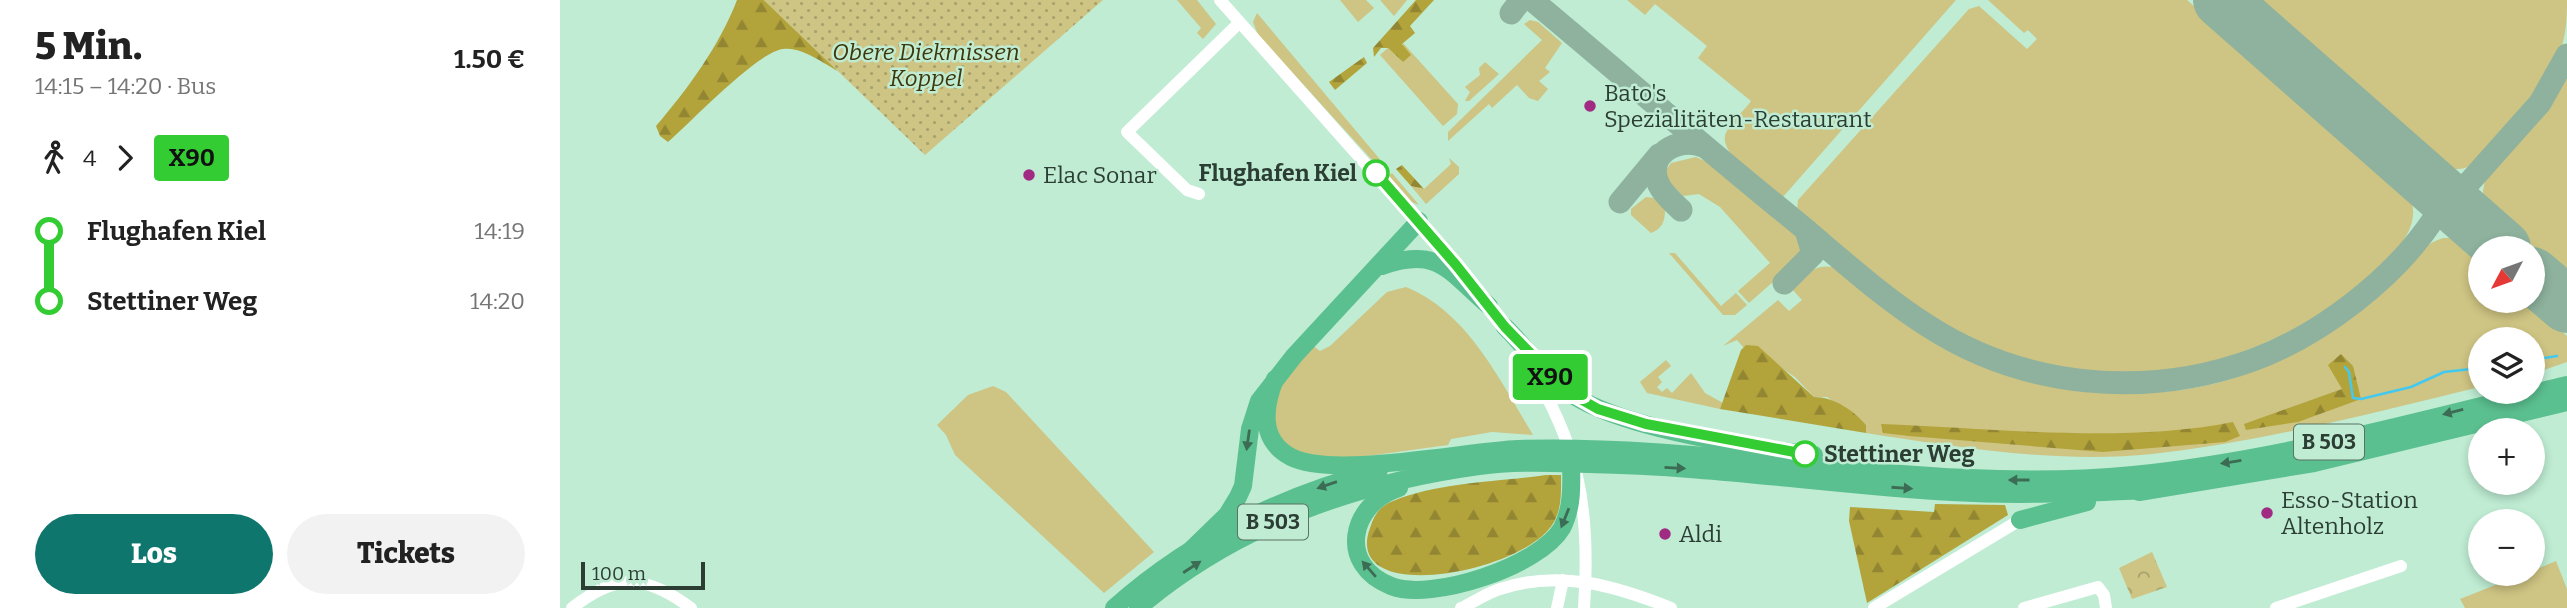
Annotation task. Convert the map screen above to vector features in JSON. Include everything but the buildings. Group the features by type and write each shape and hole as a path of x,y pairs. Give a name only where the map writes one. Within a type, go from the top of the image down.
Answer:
{"highway":[{"path":"1419,221 1275,379 1265,407 1266,426 1273,440 1292,458 1332,464 1421,468"},
{"path":"1379,268 1408,257 1432,260 1489,306"},
{"path":"1505,327 1528,349 1553,380 1598,409 1670,429 1805,454 1886,463 1918,475"},
{"name":"B 503","path":"1114,608 1191,550 1227,515 1238,497 1252,418 1259,401 1275,379"},
{"name":"B 503","path":"1191,550 1256,513 1298,495 1421,468 1480,465 1548,456 1605,457 2047,480 2176,470 2306,447 2567,385"},
{"name":"B 503","path":"1605,457 1692,469 1955,493 2049,494 2148,490 2314,463 2567,402"},
{"name":"B 503","path":"1421,468 1371,503 1357,525 1357,546 1364,565 1382,582 1399,589 1423,589 1460,583 1508,568 1538,553 1554,539 1567,516 1571,495 1570,451"},
{"name":"B 503","path":"1138,608 1179,576 1265,526 1341,495 1421,468"},
{"path":"2020,520 2053,508 2148,490"}],"street":[{"path":"1220,0 1419,221 1505,327 1540,383 1570,451 1584,505 1584,608"},
{"path":"1199,194 1187,190 1127,132 1239,23"},
{"path":"1874,608 2020,520"},
{"path":"2276,608 2402,566"},
{"path":"1558,608 1563,580"},
{"path":"1461,608 1500,589 1563,580 1606,585 1667,606"},
{"path":"572,608 601,587 628,581 644,583 672,594 691,608"},
{"path":"2024,608 2098,587 2104,594 2106,608"}],"green space":[{"path":"737,0 764,0 838,71 797,50 783,49 771,53 741,75 668,142 660,136 656,126 702,66 722,34"},
{"name":"Obere Diekmissen Koppel","path":"764,0 1103,0 925,155"},
{"path":"1177,0 1197,0 1216,24 1203,39 1197,33 1201,28"},
{"path":"1340,0 1366,0 1374,8 1358,22"},
{"path":"1380,0 1407,0 1394,16"},
{"path":"1416,0 1434,0 1410,26 1415,33 1402,44 1411,55 1403,62 1388,48 1381,48 1374,57 1373,48"},
{"path":"1627,0 1956,0 1782,198 1737,161 1726,144 1725,136 1729,127 1751,101 1698,58 1707,46 1655,4 1645,15"},
{"path":"1988,0 2187,0 2410,196 2413,209 2408,233 2383,264 2322,312 2277,338 2228,357 2178,369 2127,374 2076,371 2025,361 1952,329 1906,298 1797,211 1798,200 1969,9 1979,6 2027,49 2037,39 2028,30 2024,33"},
{"path":"2256,0 2567,0 2567,15 2560,52 2531,100 2506,133 2482,158 2469,167 2455,169 2445,168"},
{"path":"1257,13 1388,169 1384,173 1258,35 1253,22"},
{"path":"1530,20 1538,22 1562,43 1545,68 1550,72 1539,81 1548,89 1538,101 1529,98 1517,85 1492,108 1489,104 1448,141 1448,132 1542,40 1524,24"},
{"path":"1403,43 1458,104 1457,114 1443,126 1380,55 1388,48 1403,62"},
{"path":"1364,57 1367,63 1335,90 1329,82"},
{"path":"1485,62 1499,74 1469,101 1465,101 1470,92 1465,87 1480,75 1479,68"},
{"path":"2567,73 2567,276 2545,256 2545,236 2522,236 2485,203 2483,191 2486,174 2549,103"},
{"path":"1696,157 1709,163 1796,234 1802,249 1798,260 1749,303 1738,291 1770,263 1720,207 1699,194 1683,196 1667,180 1666,170 1671,163"},
{"path":"1449,158 1459,167 1459,174 1426,204 1411,186 1424,189 1451,164"},
{"path":"1402,165 1424,189 1411,186 1396,169"},
{"path":"1392,173 1419,205 1409,201 1387,177"},
{"path":"1646,197 1654,198 1665,210 1662,224 1651,233 1631,215 1631,209"},
{"path":"2443,238 2455,238 2468,249 2468,313 2541,313 2567,336 2567,362 2545,370 2545,327 2468,327 2468,390 2317,426 2234,442 2152,454 2081,457 2008,453 1866,433 1866,425 1827,397 1814,397 1795,377 1747,345 1744,348 1737,340 1723,346 1778,300 1789,311 1802,300 1791,288 1812,270 1831,267 1838,269 1926,338 1993,370 2030,381 2108,393 2186,389 2224,381 2259,369 2323,335 2356,314 2431,243"},
{"path":"1669,253 1675,253 1721,306 1736,293 1747,305 1735,315 1723,315"},
{"path":"1406,287 1428,298 1465,330 1495,371 1533,435 1492,432 1451,439 1448,445 1353,458 1298,455 1276,437 1272,396 1312,345 1320,351 1330,346 1387,292"},
{"path":"1746,345 1758,346 1814,397 1829,399 1855,414 1866,425 1866,433 1720,409 1741,350"},
{"path":"2341,354 2353,366 2361,399 2298,422 2246,430 2244,424 2342,389 2328,365"},
{"path":"1666,360 1671,366 1658,377 1662,382 1657,387 1662,392 1667,388 1672,393 1691,373 1705,393 1723,403 1720,409 1647,393 1640,382"},
{"path":"993,386 1006,392 1154,552 1104,593 955,455 946,435 937,425 968,395"},
{"path":"2233,422 2240,436 2225,442 2103,452 1883,433 1881,424 2103,433 2191,429"},
{"path":"1561,475 1561,499 1557,516 1537,540 1509,556 1476,567 1441,574 1408,575 1383,568 1368,553 1373,519 1388,503 1448,486"},
{"path":"1935,504 2005,505 2008,515 1867,603 1849,521 1850,507 1934,512"},
{"path":"2152,552 2167,587 2132,599 2119,568"},
{"path":"2556,561 2567,589 2567,608 2465,608 2460,599 2493,586 2545,586 2545,566"}],"waterway":[{"path":"2545,358 2557,356"},
{"path":"2345,367 2349,372 2353,398 2361,399 2411,387 2444,372 2468,369"}],"taxiway":[{"path":"1511,13 1521,0"},
{"path":"1532,0 1720,159 1909,313 1965,347 2004,363 2045,374 2086,381 2128,383 2171,380 2253,360 2304,336 2355,302 2378,282 2399,262 2435,217 2433,198 2405,162"},
{"path":"2418,172 2451,190 2466,186 2540,103 2567,55"},
{"path":"1681,210 1661,188 1656,165 1666,150 1674,146 1703,146"},
{"path":"1620,202 1659,155"},
{"path":"1784,283 1813,254 1806,230"}],"runway":[{"path":"2221,0 2489,236"},
{"path":"2545,286 2567,305"}],"bus line":[{"name":"X90","path":"1376,173 1456,265 1505,327 1528,349 1548,375 1568,392 1598,409 1646,424 1805,454"}],"place":[{"name":"Bato's Spezialitäten-Restaurant","path":"1590,106"},
{"name":"Flughafen Kiel","path":"1376,173"},
{"name":"Elac Sonar","path":"1029,175"},
{"name":"Stettiner Weg","path":"1805,454"},
{"name":"Esso-Station Altenholz","path":"2267,513"},
{"name":"Aldi","path":"1665,534"}]}
